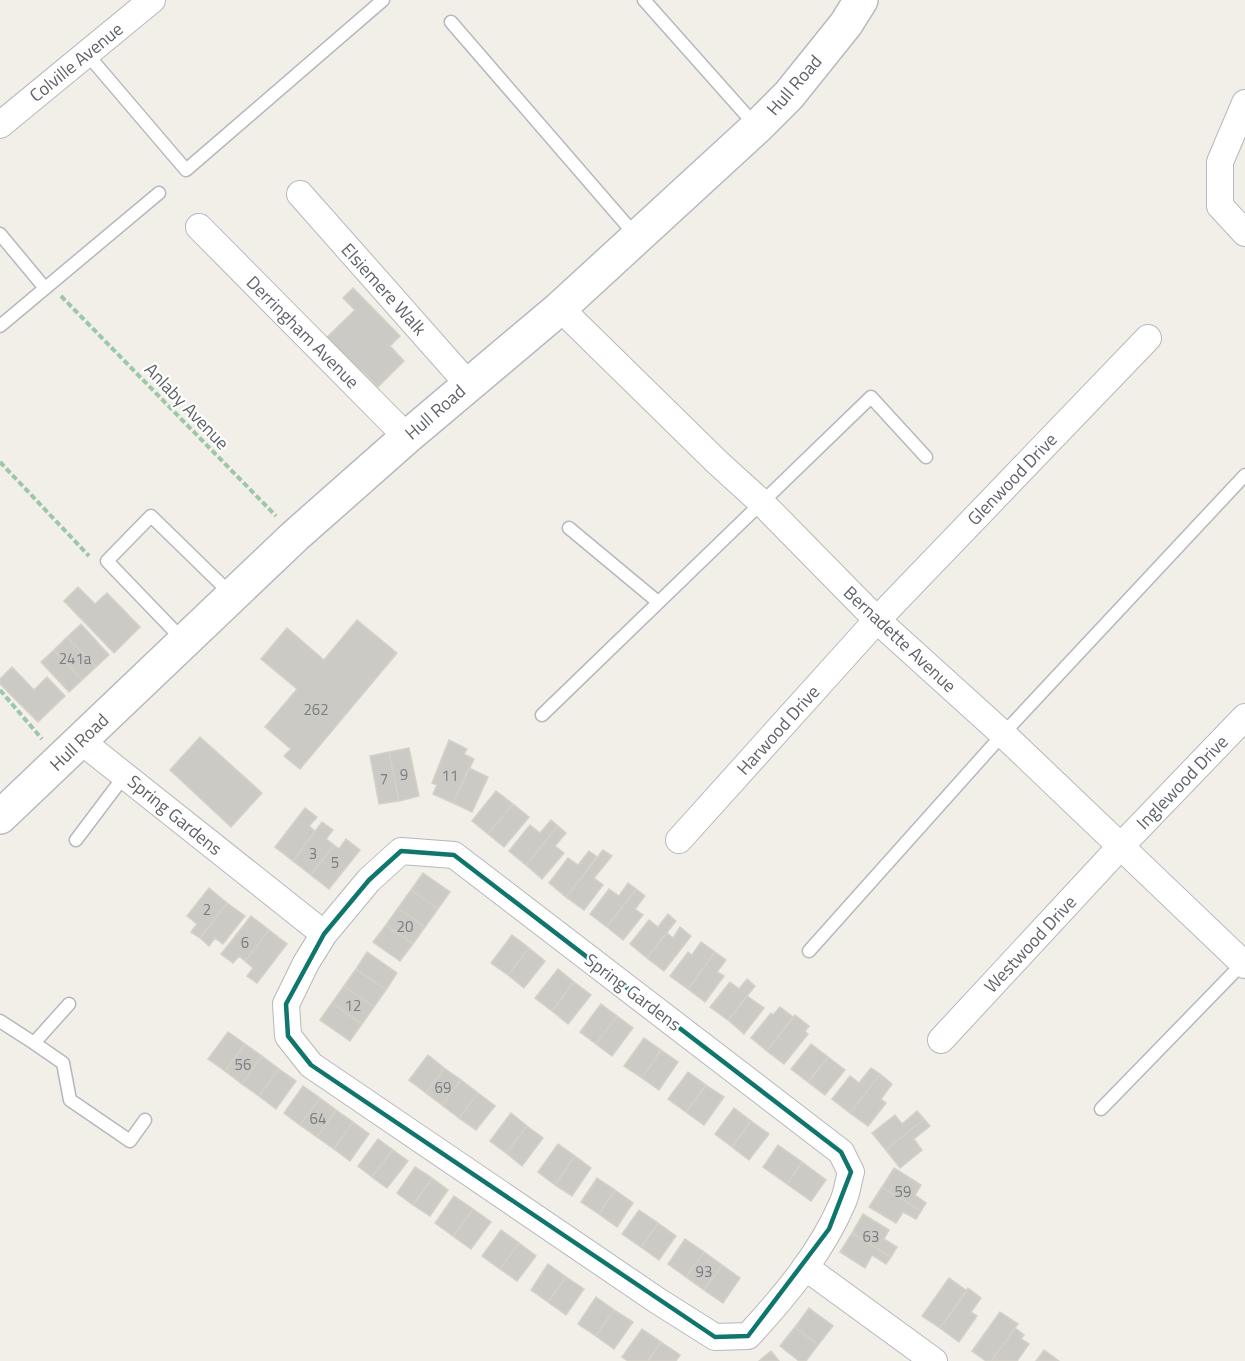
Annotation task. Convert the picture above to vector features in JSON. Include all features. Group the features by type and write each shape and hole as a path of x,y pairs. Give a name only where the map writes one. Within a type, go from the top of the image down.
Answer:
{"main road":[{"name":"Hull Road","path":"0,817 295,536 468,384 560,308 757,127 789,95 846,24 861,0"}],"street":[{"name":"Colville Avenue","path":"3,120 152,0"},
{"path":"1245,103 1220,162 1220,206 1245,233"},
{"name":"Elsiemere Walk","path":"300,194 468,384"},
{"name":"Derringham Avenue","path":"199,226 407,437"},
{"name":"Bernadette Avenue","path":"560,308 760,502 877,620 1003,734 1244,963"},
{"name":"Glenwood Drive","path":"877,620 1148,338"},
{"name":"Harwood Drive","path":"679,840 877,620"},
{"name":"Inglewood Drive","path":"1120,847 1245,717"},
{"name":"Spring Gardens","path":"71,750 126,775 324,934"},
{"name":"Westwood Drive","path":"941,1040 1120,847"},
{"name":"Spring Gardens","path":"401,851 454,855 841,1152 851,1172 843,1202 805,1267 748,1336 715,1337 311,1065 288,1036 285,1004 324,934 369,880 401,851"},
{"path":"805,1267 934,1361"}],"lane":[{"path":"87,54 186,170 382,0"},
{"path":"644,0 757,127"},
{"path":"451,22 638,238"},
{"path":"0,326 159,192"},
{"path":"0,234 44,287"},
{"path":"542,715 871,397 926,457"},
{"path":"809,951 1003,734 1245,476"},
{"path":"184,641 107,561 151,516 232,596"},
{"path":"569,528 658,603"},
{"path":"76,840 126,775"},
{"path":"1101,1109 1244,963"},
{"path":"34,1043 69,1004"},
{"path":"0,1021 63,1063 70,1100 121,1136 130,1141 145,1120"}],"path":[{"name":"Anlaby Avenue","path":"59,294 295,536"},
{"path":"0,690 71,750"}],"highlighted area":[{"path":"401,851 454,855 841,1152 851,1172 829,1229 748,1336 715,1337 311,1065 288,1036 286,1004 324,934 369,880"}],"building":[{"path":"353,288 400,336 390,346 404,361 378,387 362,371 356,376 323,341 355,310 343,298"},
{"path":"78,587 95,604 107,593 140,627 114,653 64,601"},
{"path":"357,620 397,653 300,769 284,756 291,749 265,727 297,689 261,659 287,628 324,660"},
{"path":"81,624 109,655 96,667 67,637"},
{"path":"67,637 96,667 82,680 54,650"},
{"path":"54,650 82,680 69,692 41,662"},
{"path":"12,667 34,690 47,677 65,696 38,722 0,684 0,679"},
{"path":"200,737 262,793 231,827 170,770"},
{"path":"449,740 467,749 464,754 474,759 453,803 433,794 437,785 432,783"},
{"path":"409,748 419,796 399,801 389,752"},
{"path":"389,752 399,801 379,804 370,756"},
{"path":"469,768 488,777 472,812 453,803"},
{"path":"496,791 513,804 488,834 472,821"},
{"path":"513,804 529,817 504,847 488,834"},
{"path":"305,808 317,817 309,826 315,831 293,861 275,847"},
{"path":"551,820 558,826 526,865 509,851 530,825 540,833"},
{"path":"322,822 333,830 326,839 334,845 311,875 293,861"},
{"path":"558,826 566,833 555,846 564,853 542,879 526,865"},
{"path":"346,839 360,850 329,889 311,875 334,845 339,849"},
{"path":"603,850 612,856 594,878 603,885 584,910 566,897"},
{"path":"589,851 597,857 566,897 549,883 568,858 578,865"},
{"path":"423,873 450,892 438,909 411,890"},
{"path":"628,883 636,889 607,927 590,914 609,889 619,896"},
{"path":"209,888 227,903 200,938 191,932 197,924 187,916"},
{"path":"636,889 645,896 635,909 643,915 623,940 607,927"},
{"path":"411,890 438,909 425,927 398,908"},
{"path":"227,903 245,916 223,944 215,938 209,946 200,938"},
{"path":"398,908 425,927 413,944 386,925"},
{"path":"668,914 676,921 647,958 630,944 649,920 658,927"},
{"path":"251,916 269,930 245,961 239,956 233,963 221,954"},
{"path":"386,925 413,944 400,961 373,942"},
{"path":"680,927 691,936 664,971 647,958 667,933 673,938"},
{"path":"269,930 287,944 257,983 247,976 253,968 245,961"},
{"path":"512,935 529,948 508,975 491,963"},
{"path":"701,942 715,952 688,989 670,976 688,952 692,955"},
{"path":"529,948 545,961 524,988 508,975"},
{"path":"367,952 397,973 386,990 356,969"},
{"path":"715,952 726,960 717,972 724,976 705,1002 688,989"},
{"path":"356,969 386,990 374,1007 344,986"},
{"path":"558,969 574,982 552,1011 535,998"},
{"path":"747,979 755,986 728,1020 710,1007 730,982 739,989"},
{"path":"574,982 591,995 568,1024 552,1011"},
{"path":"344,986 374,1007 362,1024 332,1003"},
{"path":"747,996 764,1008 744,1034 728,1020"},
{"path":"332,1003 362,1024 350,1041 320,1020"},
{"path":"601,1004 617,1016 596,1044 580,1032"},
{"path":"780,1007 793,1017 767,1051 751,1038 771,1013 773,1015"},
{"path":"795,1015 809,1026 805,1031 808,1034 784,1064 767,1051"},
{"path":"617,1016 633,1028 612,1056 596,1044"},
{"path":"228,1032 245,1044 225,1071 208,1059"},
{"path":"644,1038 661,1050 642,1078 624,1066"},
{"path":"245,1044 262,1056 242,1084 225,1071"},
{"path":"811,1044 828,1057 808,1082 791,1069"},
{"path":"661,1050 678,1062 659,1090 642,1078"},
{"path":"428,1055 444,1068 426,1093 409,1080"},
{"path":"262,1056 279,1069 259,1096 242,1084"},
{"path":"828,1057 845,1070 825,1095 808,1082"},
{"path":"444,1068 461,1080 442,1105 426,1093"},
{"path":"871,1068 880,1074 850,1113 832,1099 850,1076 859,1083"},
{"path":"279,1069 296,1081 276,1109 259,1096"},
{"path":"688,1072 706,1085 686,1112 668,1099"},
{"path":"880,1074 892,1084 881,1099 886,1103 868,1126 850,1113"},
{"path":"461,1080 478,1093 459,1118 442,1105"},
{"path":"706,1085 724,1097 704,1125 686,1112"},
{"path":"303,1086 320,1098 300,1125 284,1113"},
{"path":"478,1093 495,1106 476,1130 459,1118"},
{"path":"320,1098 336,1110 317,1137 300,1125"},
{"path":"734,1108 751,1121 732,1147 715,1134"},
{"path":"336,1110 353,1122 334,1149 317,1137"},
{"path":"917,1111 924,1119 886,1150 872,1133 895,1115 902,1124"},
{"path":"511,1113 527,1126 506,1153 490,1141"},
{"path":"924,1119 930,1126 914,1139 922,1150 900,1168 886,1150"},
{"path":"751,1121 769,1134 749,1160 732,1147"},
{"path":"353,1122 369,1134 350,1161 334,1149"},
{"path":"527,1126 543,1138 522,1166 506,1153"},
{"path":"378,1139 393,1150 372,1177 358,1166"},
{"path":"558,1144 575,1156 555,1185 538,1172"},
{"path":"778,1145 802,1162 787,1184 763,1167"},
{"path":"393,1150 408,1161 387,1188 372,1177"},
{"path":"575,1156 591,1168 572,1196 555,1185"},
{"path":"802,1162 826,1180 811,1201 787,1184"},
{"path":"415,1167 432,1178 413,1205 397,1193"},
{"path":"894,1168 921,1185 915,1195 926,1203 921,1211 882,1187"},
{"path":"432,1178 448,1190 430,1216 413,1205"},
{"path":"597,1178 615,1190 599,1214 581,1202"},
{"path":"882,1187 921,1211 916,1219 903,1212 896,1223 869,1207"},
{"path":"615,1190 633,1203 617,1227 599,1214"},
{"path":"454,1196 473,1209 453,1236 435,1223"},
{"path":"473,1209 491,1222 471,1249 453,1236"},
{"path":"639,1210 658,1223 641,1247 622,1234"},
{"path":"863,1214 889,1230 884,1239 897,1247 891,1257 852,1233"},
{"path":"658,1223 676,1236 659,1260 641,1247"},
{"path":"501,1230 519,1243 500,1269 482,1256"},
{"path":"852,1233 891,1257 886,1264 872,1255 865,1268 840,1252"},
{"path":"685,1239 704,1252 686,1277 668,1264"},
{"path":"519,1243 536,1256 517,1281 500,1269"},
{"path":"704,1252 722,1265 704,1290 686,1277"},
{"path":"548,1264 566,1277 548,1302 531,1290"},
{"path":"722,1265 740,1278 723,1303 704,1290"},
{"path":"566,1277 584,1289 566,1315 548,1302"},
{"path":"949,1278 967,1291 940,1328 922,1316"},
{"path":"968,1288 981,1298 971,1312 977,1316 959,1342 940,1328"},
{"path":"596,1297 614,1310 596,1336 578,1324"},
{"path":"809,1308 833,1326 818,1345 795,1327"},
{"path":"614,1310 633,1322 614,1349 596,1336"},
{"path":"1000,1312 1018,1324 991,1361 986,1361 972,1351"},
{"path":"795,1327 818,1345 806,1361 799,1361 780,1346"},
{"path":"1015,1328 1024,1335 1021,1339 1029,1344 1017,1361 991,1361"},
{"path":"642,1329 661,1342 648,1361 628,1361 622,1357"},
{"path":"661,1342 680,1355 676,1361 648,1361"},
{"path":"1044,1350 1059,1361 1036,1361"},
{"path":"771,1351 779,1361 759,1361"}]}
